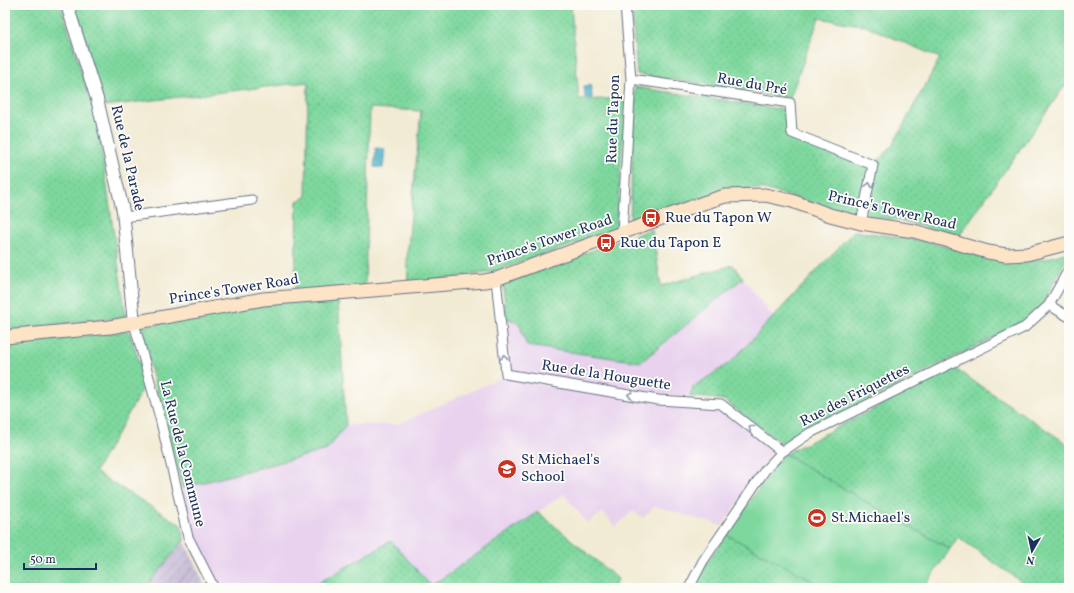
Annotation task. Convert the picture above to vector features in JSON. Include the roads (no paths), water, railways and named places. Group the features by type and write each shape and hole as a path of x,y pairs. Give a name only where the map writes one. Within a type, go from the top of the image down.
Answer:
{"main road":[{"name":"Prince's Tower Road","path":"5,337 110,326 263,299 476,282 496,278 725,196 765,194 792,201 830,215 861,223 914,232 988,252 1006,255 1028,254 1069,243"}],"street":[{"name":"Rue de la Parade","path":"67,5 97,99 124,217 134,322"},
{"name":"Rue du Tapon","path":"622,233 631,79 625,5"},
{"name":"Rue du Pré","path":"631,79 790,103 792,133 873,165 861,223"},
{"path":"124,217 252,200"},
{"name":"Rue des Friquettes","path":"689,588 703,562 765,470 782,452 810,433 1025,327 1049,305 1069,269"},
{"name":"Rue de la Houguette","path":"496,278 506,374 658,400 721,404 782,452"},
{"path":"1049,305 1069,317"},
{"name":"La Rue de la Commune","path":"134,322 160,418 188,538 214,588"}],"water":[{"path":"591,85 592,98 585,98 584,86"},
{"path":"376,148 385,149 383,168 374,167"}],"place":[{"name":"Rue du Tapon W","path":"651,218"},
{"name":"Rue du Tapon E","path":"606,243"},
{"name":"St Michael's School","path":"507,469"},
{"name":"St.Michael's","path":"817,518"}]}
